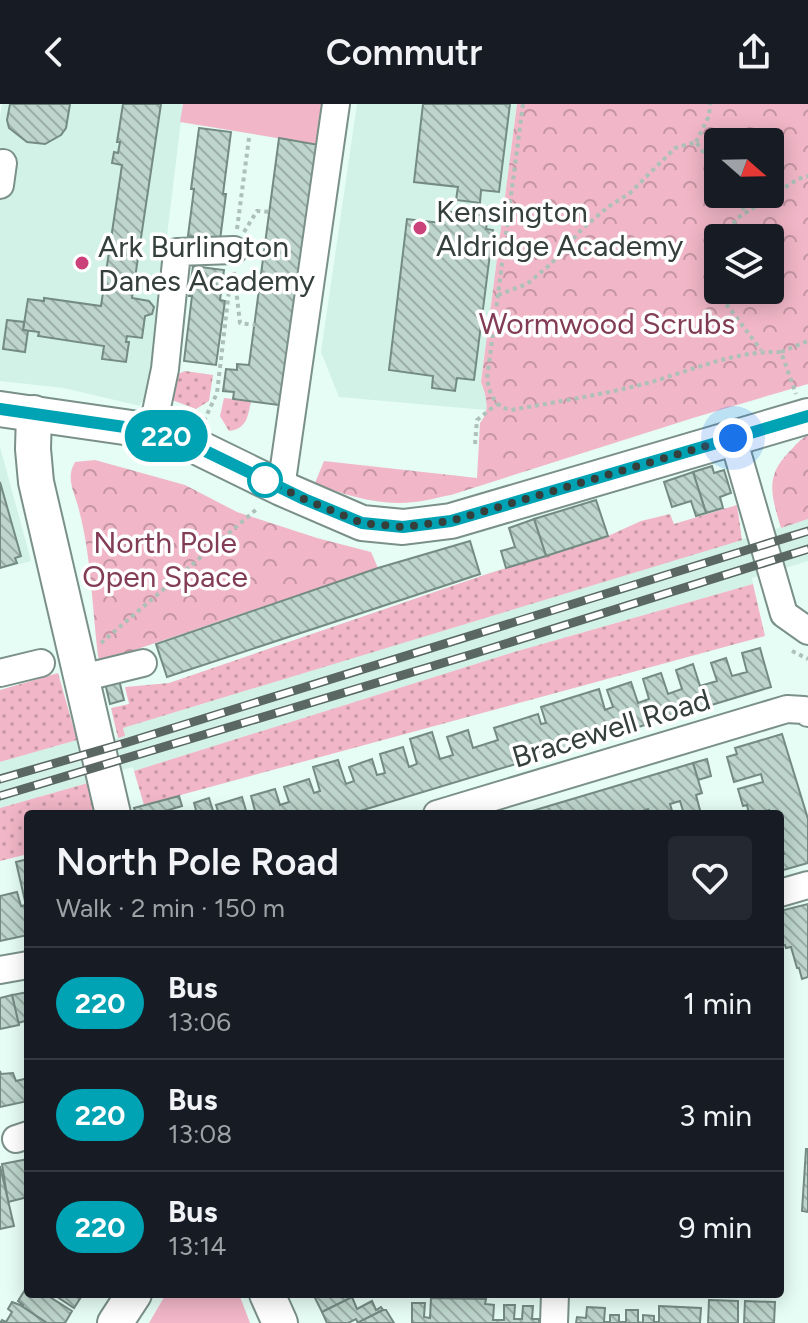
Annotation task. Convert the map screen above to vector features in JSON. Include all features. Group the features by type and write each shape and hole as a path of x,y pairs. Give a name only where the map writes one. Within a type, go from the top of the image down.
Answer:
{"main road":[{"path":"0,409 152,431 193,445 362,523 403,527 451,521 733,438 802,406"},
{"path":"34,413 36,482 112,810"},
{"path":"115,1323 131,1298"},
{"path":"269,1298 280,1323"}],"street":[{"path":"298,492 336,104"},
{"path":"152,431 165,369 177,252 235,247"},
{"path":"733,438 784,614 808,631"},
{"path":"0,673 41,663"},
{"path":"82,678 143,663"},
{"name":"Bracewell Road","path":"450,810 787,709 806,712"},
{"path":"784,892 808,885"},
{"path":"0,970 24,966"},
{"path":"554,1323 555,1298"}],"path":[{"path":"523,104 487,379 497,404 511,410 599,393 761,351 781,352 808,341"},
{"path":"498,295 527,284 552,263 582,229 630,193 675,148 696,142 709,116 710,104"},
{"path":"235,247 249,138"},
{"path":"696,142 704,153"},
{"path":"733,224 746,212 798,179 808,176"},
{"path":"743,208 746,212"},
{"path":"235,247 257,211 270,212"},
{"path":"193,445 217,393 233,262 240,323 255,325"},
{"path":"726,304 761,351"},
{"path":"781,352 802,406"},
{"path":"475,444 477,420 497,404"},
{"path":"98,645 298,492"}],"shaded area":[{"name":"Ark Burlington Danes Academy","path":"2,104 183,104 165,252 163,341 146,404 141,402 140,406 64,388 0,381"},
{"name":"Kensington Aldridge Academy","path":"357,104 517,104 481,382 486,410 339,397 321,352"},
{"path":"0,447 31,561 0,569"},
{"path":"808,519 808,561 752,578 753,584 514,652 134,771 133,767 88,779 88,783 0,808 0,762 77,740 79,748 124,736 123,728"}],"green space":[{"path":"183,104 325,104 319,145 180,122"},
{"name":"Wormwood Scrubs","path":"517,104 808,104 808,384 428,500 401,503 376,501 315,483 324,461 477,478 480,423 486,398 481,382"},
{"path":"185,371 213,375 209,401 196,409 172,400 174,376"},
{"path":"224,398 251,401 246,421 240,428 229,431 220,416"},
{"path":"808,435 808,519 781,528 773,497 773,479 781,461"},
{"name":"North Pole Open Space","path":"95,460 185,485 237,512 371,552 378,568 99,662 87,547 71,480 75,462"},
{"path":"737,505 742,540 123,728 125,736 118,738 111,708 129,704 125,687 169,683 608,536 641,521 670,514 674,524"},
{"path":"753,584 765,636 144,805 134,771 514,652"},
{"path":"58,673 77,740 0,762 0,690"},
{"path":"88,783 94,810 24,810 24,855 0,861 0,808"},
{"path":"164,1298 241,1298 250,1323 149,1323"}],"building":[{"path":"10,104 70,104 66,128 61,135 45,144 27,142 9,128"},
{"path":"123,104 161,104 132,298 149,301 154,307 152,314 145,316 142,338 127,336 126,362 102,359 104,346 38,336 39,332 23,330 28,299 44,301 44,298 101,306 122,165 112,163 114,152 118,153"},
{"path":"423,104 510,104 499,192 481,190 480,203 456,200 458,187 414,182"},
{"path":"199,128 231,132 220,240 188,236"},
{"path":"279,138 319,145 286,406 233,399 234,392 223,391 226,369 237,370 237,364 249,365"},
{"path":"443,211 488,216 486,229 493,230 474,380 457,378 455,391 432,388 433,376 389,370 407,219 441,223"},
{"path":"193,266 224,270 220,300 225,301 216,365 184,361"},
{"path":"7,320 24,322 23,330 28,331 25,352 3,349"},
{"path":"712,466 714,473 724,470 731,493 720,497 723,508 706,513 693,472"},
{"path":"693,472 706,513 696,516 691,501 672,507 664,482"},
{"path":"0,482 21,556 15,558 17,563 0,568"},
{"path":"596,500 608,536 546,556 534,519"},
{"path":"534,519 546,556 506,568 501,551 515,547 509,528"},
{"path":"470,541 480,574 167,677 156,644 378,568"},
{"path":"760,648 771,687 363,810 255,810 251,796 275,789 280,805 289,802 284,787 309,779 314,793 320,791 313,767 338,760 346,784 354,781 349,767 372,759 377,775 385,773 380,754 403,747 409,767 417,764 410,739 432,732 440,759 453,755 447,737 468,730 473,748 498,740 494,728 538,714 541,724 546,723 541,707 599,689 605,710 613,707 607,690 631,682 638,703 649,699 643,679 661,673 668,694 682,689 676,670 693,664 700,686 717,681 711,663 726,658 732,676 747,672 742,653"},
{"path":"119,680 124,700 110,704 105,683"},
{"path":"782,734 808,819 808,863 784,870 784,810 748,810 747,805 743,806 738,789 763,782 761,774 734,782 727,757 737,754 735,748"},
{"path":"707,759 711,776 698,780 693,763"},
{"path":"693,763 702,793 696,795 700,810 683,810 680,801 670,804 672,810 535,810"},
{"path":"179,796 182,806 168,810 134,808"},
{"path":"242,797 246,810 218,810 216,805"},
{"path":"209,798 213,810 196,810 194,803"},
{"path":"24,860 24,897 16,862"},
{"path":"17,892 21,906 24,905 24,936 0,941 0,896"},
{"path":"808,904 808,977 802,979 791,947 784,945 784,910"},
{"path":"24,993 24,1021 18,1023 12,995"},
{"path":"12,995 19,1025 0,1029 0,998"},
{"path":"0,1071 1,1074 13,1073 16,1081 24,1079 24,1102 0,1107"},
{"path":"808,1149 808,1212 802,1211"},
{"path":"24,1160 24,1198 8,1202 2,1164"},
{"path":"0,1166 14,1226 0,1229"},
{"path":"24,1291 24,1298 51,1298 72,1311 65,1323 47,1323 18,1301"},
{"path":"59,1298 80,1298 74,1308"},
{"path":"315,1298 351,1298 322,1312"},
{"path":"350,1298 357,1309 372,1301 376,1310 381,1307 383,1310 358,1323 356,1319 348,1323 327,1323 322,1312"},
{"path":"431,1298 486,1299 485,1304 494,1305 493,1320 504,1320 504,1305 515,1305 514,1319 522,1319 523,1306 533,1306 532,1319 539,1319 539,1323 412,1323 412,1303 425,1303 424,1317 430,1318"},
{"path":"709,1300 738,1301 738,1323 708,1323"},
{"path":"745,1301 775,1302 774,1323 744,1323"},
{"path":"12,1302 47,1323 0,1323 2,1320 6,1322 12,1312 8,1309"},
{"path":"659,1306 701,1308 700,1323 643,1323 643,1315 654,1316 654,1322 659,1322"},
{"path":"587,1307 605,1308 604,1322 610,1322 610,1315 619,1315 619,1322 626,1322 626,1310 638,1310 638,1322 643,1323 576,1323 577,1317 586,1318"},
{"path":"383,1310 394,1323 357,1323"}],"railway":[{"path":"0,779 808,531"},
{"path":"0,796 476,653 808,549"}],"bus line":[{"name":"220","path":"0,409 152,431 214,454 304,499 362,523 403,527 451,521 808,416"}],"place":[{"name":"Kensington Aldridge Academy","path":"420,228"},
{"name":"Ark Burlington Danes Academy","path":"82,263"}],"route":[{"path":"265,480 362,523 403,527 451,521 733,438"}]}
